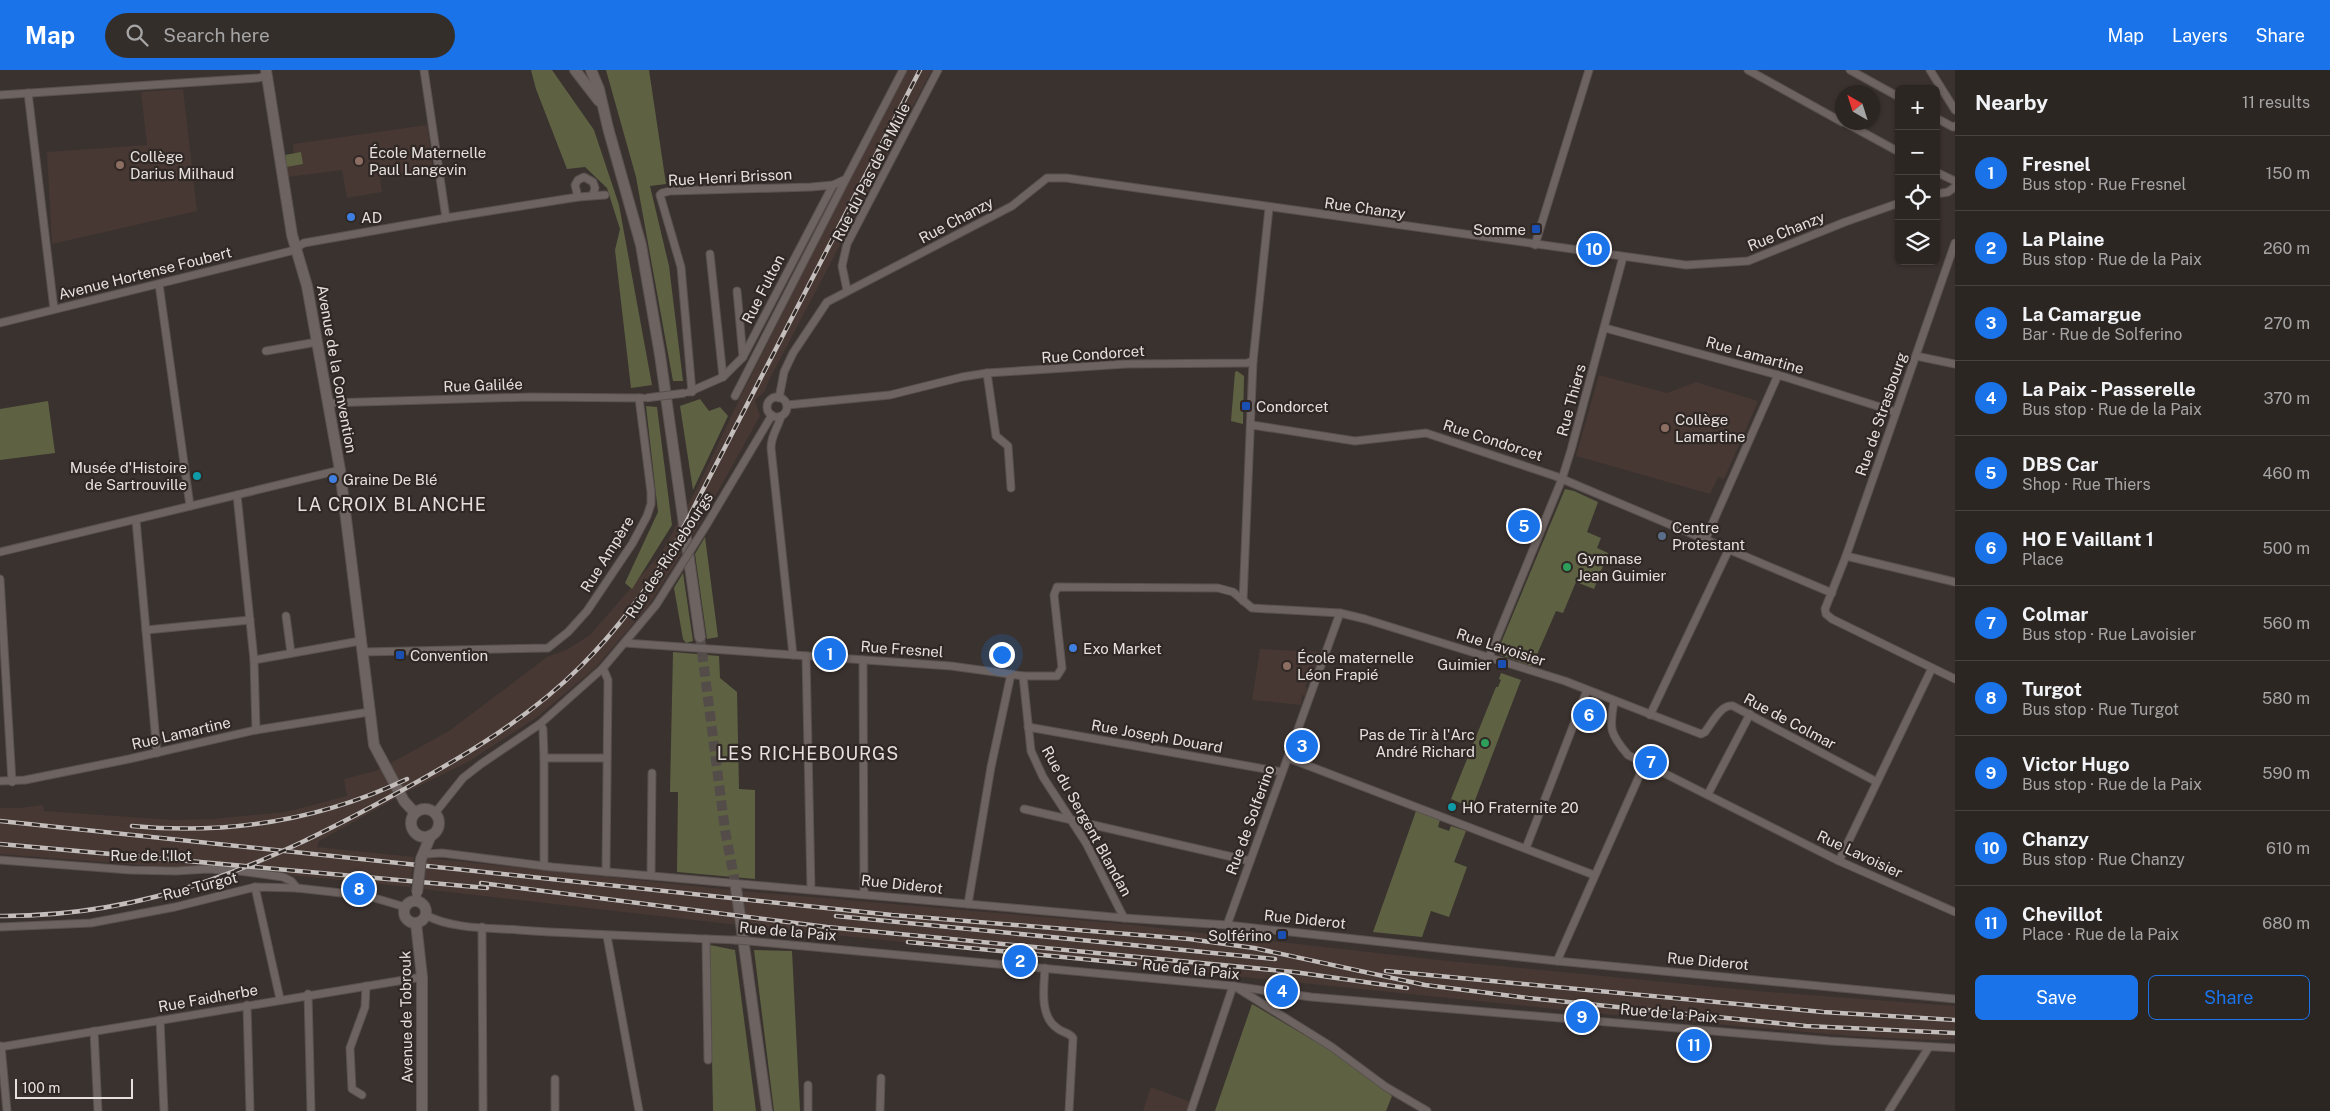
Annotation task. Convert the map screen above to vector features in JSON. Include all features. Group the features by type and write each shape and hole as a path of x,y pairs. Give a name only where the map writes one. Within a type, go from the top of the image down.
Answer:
{"street":[{"path":"424,70 446,218"},
{"path":"575,70 601,104"},
{"path":"591,70 599,89 601,104 640,245 655,322 700,637"},
{"path":"735,396 904,70"},
{"name":"Rue du Pas de la Mule","path":"847,290 842,266 847,244 938,70"},
{"path":"1535,245 1589,70"},
{"path":"1748,70 1835,118"},
{"path":"1850,70 1895,95"},
{"path":"1930,70 1955,110"},
{"path":"0,96 258,78 266,73"},
{"name":"Avenue de la Convention","path":"266,73 281,173 296,250 307,286 340,470 374,745 404,801 415,813"},
{"path":"28,93 54,309"},
{"path":"1940,120 1953,127 1955,126"},
{"path":"1858,130 1895,150"},
{"path":"1940,176 1955,181"},
{"path":"578,197 575,186 578,180 584,178 593,182 595,188 593,195"},
{"name":"Rue Henri Brisson","path":"692,391 682,267 660,195 670,191 774,189 833,185 848,178"},
{"name":"Rue Chanzy","path":"779,398 784,372 793,353 827,302 1012,206 1047,178 1066,178 1686,265 1748,261 1845,222 1895,204"},
{"name":"Rue Fulton","path":"692,391 723,377 743,358 833,185"},
{"path":"1940,193 1948,192 1955,187"},
{"path":"296,250 304,243 446,218 605,194"},
{"path":"1243,601 1252,425 1253,361 1269,208"},
{"name":"Rue de Strasbourg","path":"1932,668 1832,619 1826,614 1825,609 1846,556 1955,243"},
{"name":"Avenue Hortense Foubert","path":"0,323 296,250"},
{"path":"710,254 723,377"},
{"name":"Rue Thiers","path":"1489,657 1562,479 1583,413 1623,257"},
{"path":"159,284 190,506"},
{"path":"737,291 743,358"},
{"name":"Rue Lamartine","path":"1605,328 1778,374 1896,412"},
{"path":"266,351 317,342"},
{"path":"1916,356 1955,364"},
{"name":"Rue Condorcet","path":"786,405 890,395 962,377 987,373 1126,364 1248,364 1253,361"},
{"path":"987,373 996,436 1008,446 1012,488"},
{"path":"1706,538 1778,374"},
{"name":"Rue Galilée","path":"328,403 531,397 643,398 692,391"},
{"name":"Rue Ampère","path":"362,652 548,648 568,632 587,611 632,544 647,516 651,504 643,398"},
{"path":"781,416 772,415 768,411 768,405 771,400 779,398 784,400 786,405 786,412 781,416 771,442 793,655"},
{"name":"Rue des Richebourgs","path":"435,813 464,778 540,724 603,668 625,644 656,605 772,415"},
{"name":"Rue Condorcet","path":"1252,425 1355,441 1426,433 1535,468 1706,538 1832,593"},
{"path":"756,443 766,445 771,442"},
{"path":"0,552 340,470"},
{"path":"237,495 254,660 256,730"},
{"path":"136,520 157,753"},
{"path":"1650,715 1729,549"},
{"path":"1846,556 1955,582"},
{"path":"0,579 12,782"},
{"name":"Rue Lavoisier","path":"1057,676 1062,668 1054,595 1056,587 1218,588 1233,592 1252,608 1340,613 1489,657 1586,690 1614,702 1611,732 1628,755 1839,861 1955,912"},
{"name":"Rue de Solferino","path":"1227,924 1340,613"},
{"path":"286,616 291,653"},
{"path":"146,630 250,620"},
{"path":"254,660 360,641"},
{"name":"Rue Fresnel","path":"625,644 951,666 1024,676 1057,676"},
{"path":"806,656 811,889"},
{"path":"863,660 864,894"},
{"path":"603,668 608,680 606,872"},
{"path":"1839,861 1932,668 1955,679"},
{"path":"968,904 991,767 1010,674"},
{"name":"Rue du Sergent Blandan","path":"1024,676 1031,751 1043,777 1072,820 1124,918"},
{"path":"1526,848 1586,690"},
{"name":"Rue de Colmar","path":"1614,702 1701,734 1705,732 1723,708 1728,705 1750,714 1877,782"},
{"name":"Rue Lamartine","path":"0,781 12,782 157,753 256,730 369,712"},
{"path":"1708,794 1750,714"},
{"path":"540,724 543,729 544,758 544,866"},
{"name":"Rue Joseph Douard","path":"1028,727 1282,772"},
{"path":"544,758 607,758"},
{"path":"1288,758 1594,875"},
{"path":"1557,961 1645,762"},
{"path":"651,875 652,773"},
{"path":"417,897 424,904 426,915 423,920 416,923 406,918 405,907 417,897 422,856 430,835 439,825 435,813 423,809 415,813 411,825 419,835 422,856"},
{"path":"1024,809 1250,861"},
{"path":"419,835 430,835"},
{"name":"Rue Diderot","path":"422,856 442,853 606,872 1124,918 1227,924 1557,961 1955,999"},
{"name":"Rue de l'Ilot","path":"0,860 130,870 176,871 208,869 240,871 283,877 292,881 298,888"},
{"path":"256,887 280,999"},
{"name":"Rue Turgot","path":"0,927 91,923 175,907 256,887 298,888 368,896 405,907"},
{"path":"736,888 768,1111"},
{"name":"Rue de la Paix","path":"426,915 436,921 482,927 607,936 749,941 1233,986 1311,997 1821,1040 1955,1048"},
{"name":"Avenue de Tobrouk","path":"416,923 422,977 422,1111"},
{"path":"482,927 483,1111"},
{"path":"607,936 639,1111"},
{"path":"706,939 708,1060"},
{"path":"1045,968 1043,995 1047,1014 1056,1028 1070,1034 1073,1038 1068,1111"},
{"name":"Rue Faidherbe","path":"0,1047 308,994 422,977"},
{"path":"362,1095 352,1089 350,1048 365,1008 366,986"},
{"path":"1191,1111 1233,986 1332,1047 1386,1087 1427,1111"},
{"path":"1252,998 1258,989"},
{"path":"308,994 310,1111"},
{"path":"247,1005 250,1111"},
{"path":"160,1020 164,1111"},
{"path":"94,1031 98,1111"},
{"path":"0,1047 7,1111"},
{"path":"1888,1111 1929,1047"},
{"path":"880,1111 881,1078"},
{"path":"555,1079 555,1111"},
{"path":"808,1084 808,1111"}],"shaded area":[{"path":"908,70 932,70 765,391 755,400 760,416 698,527 648,607 595,668 536,718 468,762 411,790 319,841 317,847 414,857 410,887 206,867 152,866 0,854 0,808 43,805 44,811 174,820 212,819 286,812 347,796 344,779 376,771 449,731 547,657 568,649 590,635 661,553 699,484 832,214"},
{"name":"Collège Darius Milhaud","path":"183,89 197,211 52,244 47,152 147,145 141,92"},
{"name":"École Maternelle Paul Langevin","path":"427,125 433,169 380,178 382,192 347,198 342,170 288,177 285,155 294,154 293,144"},
{"name":"Collège Lamartine","path":"1599,375 1667,393 1696,382 1758,401 1724,479 1718,477 1710,494 1576,456"},
{"name":"École maternelle Léon Frapié","path":"1260,649 1321,652 1311,679 1308,680 1305,686 1307,689 1305,696 1302,695 1301,705 1252,700"},
{"path":"427,858 742,891 1124,924 1439,960 1757,991 1955,1006 1955,1039 1933,1040 1852,1036 1634,1017 746,926 422,889"},
{"path":"1151,1087 1190,1102 1187,1111 1143,1111"}],"green space":[{"path":"531,70 552,70 594,130 619,205 652,385 631,388 615,250 620,229 607,188 585,167 567,169 536,89"},
{"path":"606,70 649,70 666,184 650,186 669,266 683,381 673,381 636,177"},
{"path":"301,152 303,164 286,167 285,155"},
{"path":"1237,371 1244,376 1243,424 1231,421 1235,372"},
{"path":"700,399 709,411 720,407 728,416 693,490 680,406"},
{"path":"48,401 55,453 0,460 0,409"},
{"path":"646,406 657,407 672,525 632,589 625,583 658,512"},
{"name":"Gymnase Jean Guimier","path":"1565,489 1598,502 1587,532 1601,538 1597,548 1608,553 1594,589 1576,582 1563,613 1556,611 1532,666 1500,655 1498,650"},
{"path":"705,537 718,637 707,639 695,554"},
{"path":"683,573 693,641 686,643 683,639 674,588"},
{"path":"673,652 719,656 720,678 737,692 739,789 755,790 755,879 677,872 678,792 670,792"},
{"name":"Pas de Tir à l'Arc André Richard","path":"1501,673 1521,680 1472,808 1451,799 1496,687 1498,687 1501,680 1499,679"},
{"path":"1416,811 1440,820 1438,827 1449,831 1451,826 1466,831 1454,862 1467,867 1449,917 1431,911 1422,937 1373,932"},
{"path":"710,945 735,950 756,1111 713,1111"},
{"path":"754,950 792,951 800,1111 774,1111"},
{"path":"1252,1004 1333,1052 1392,1096 1386,1111 1215,1111"}],"tunnel":[{"path":"700,637 725,830 736,888"}],"railway":[{"path":"0,916 55,914 108,907 159,896 208,881 256,863 351,818 447,765 517,720 561,685 595,652 620,622 644,591 676,542 920,70"},
{"path":"132,826 203,828 273,821 341,805 407,779"},
{"path":"0,821 892,915 1189,939 1254,948 1425,985 1528,998 1806,1026 1955,1033"},
{"path":"0,844 487,888"},
{"path":"481,883 827,927 1294,972 1407,988"},
{"path":"836,916 1275,959"},
{"path":"908,942 1135,964"},
{"path":"1386,971 1823,1012 1955,1020"}],"place":[{"name":"École Maternelle Paul Langevin","path":"359,161"},
{"name":"Collège Darius Milhaud","path":"120,165"},
{"name":"AD","path":"351,217"},
{"name":"Somme","path":"1536,229"},
{"name":"Chanzy","path":"1594,249"},
{"name":"Condorcet","path":"1246,406"},
{"name":"Collège Lamartine","path":"1665,428"},
{"name":"Musée d'Histoire de Sartrouville","path":"197,476"},
{"name":"Graine De Blé","path":"333,479"},
{"name":"DBS Car","path":"1524,526"},
{"name":"Centre Protestant","path":"1662,536"},
{"name":"Gymnase Jean Guimier","path":"1567,567"},
{"name":"Exo Market","path":"1073,648"},
{"name":"Fresnel","path":"830,654"},
{"name":"Convention","path":"400,655"},
{"name":"Guimier","path":"1502,664"},
{"name":"École maternelle Léon Frapié","path":"1287,666"},
{"name":"HO E Vaillant 1","path":"1589,715"},
{"name":"Pas de Tir à l'Arc André Richard","path":"1485,743"},
{"name":"La Camargue","path":"1302,746"},
{"name":"Colmar","path":"1651,762"},
{"name":"HO Fraternite 20","path":"1452,807"},
{"name":"Turgot","path":"359,889"},
{"name":"Solférino","path":"1282,935"},
{"name":"La Plaine","path":"1020,961"},
{"name":"La Paix - Passerelle","path":"1282,991"},
{"name":"Victor Hugo","path":"1582,1017"},
{"name":"Chevillot","path":"1694,1045"}],"district":[{"name":"LA CROIX BLANCHE","path":"392,504"},
{"name":"LES RICHEBOURGS","path":"808,753"}]}
